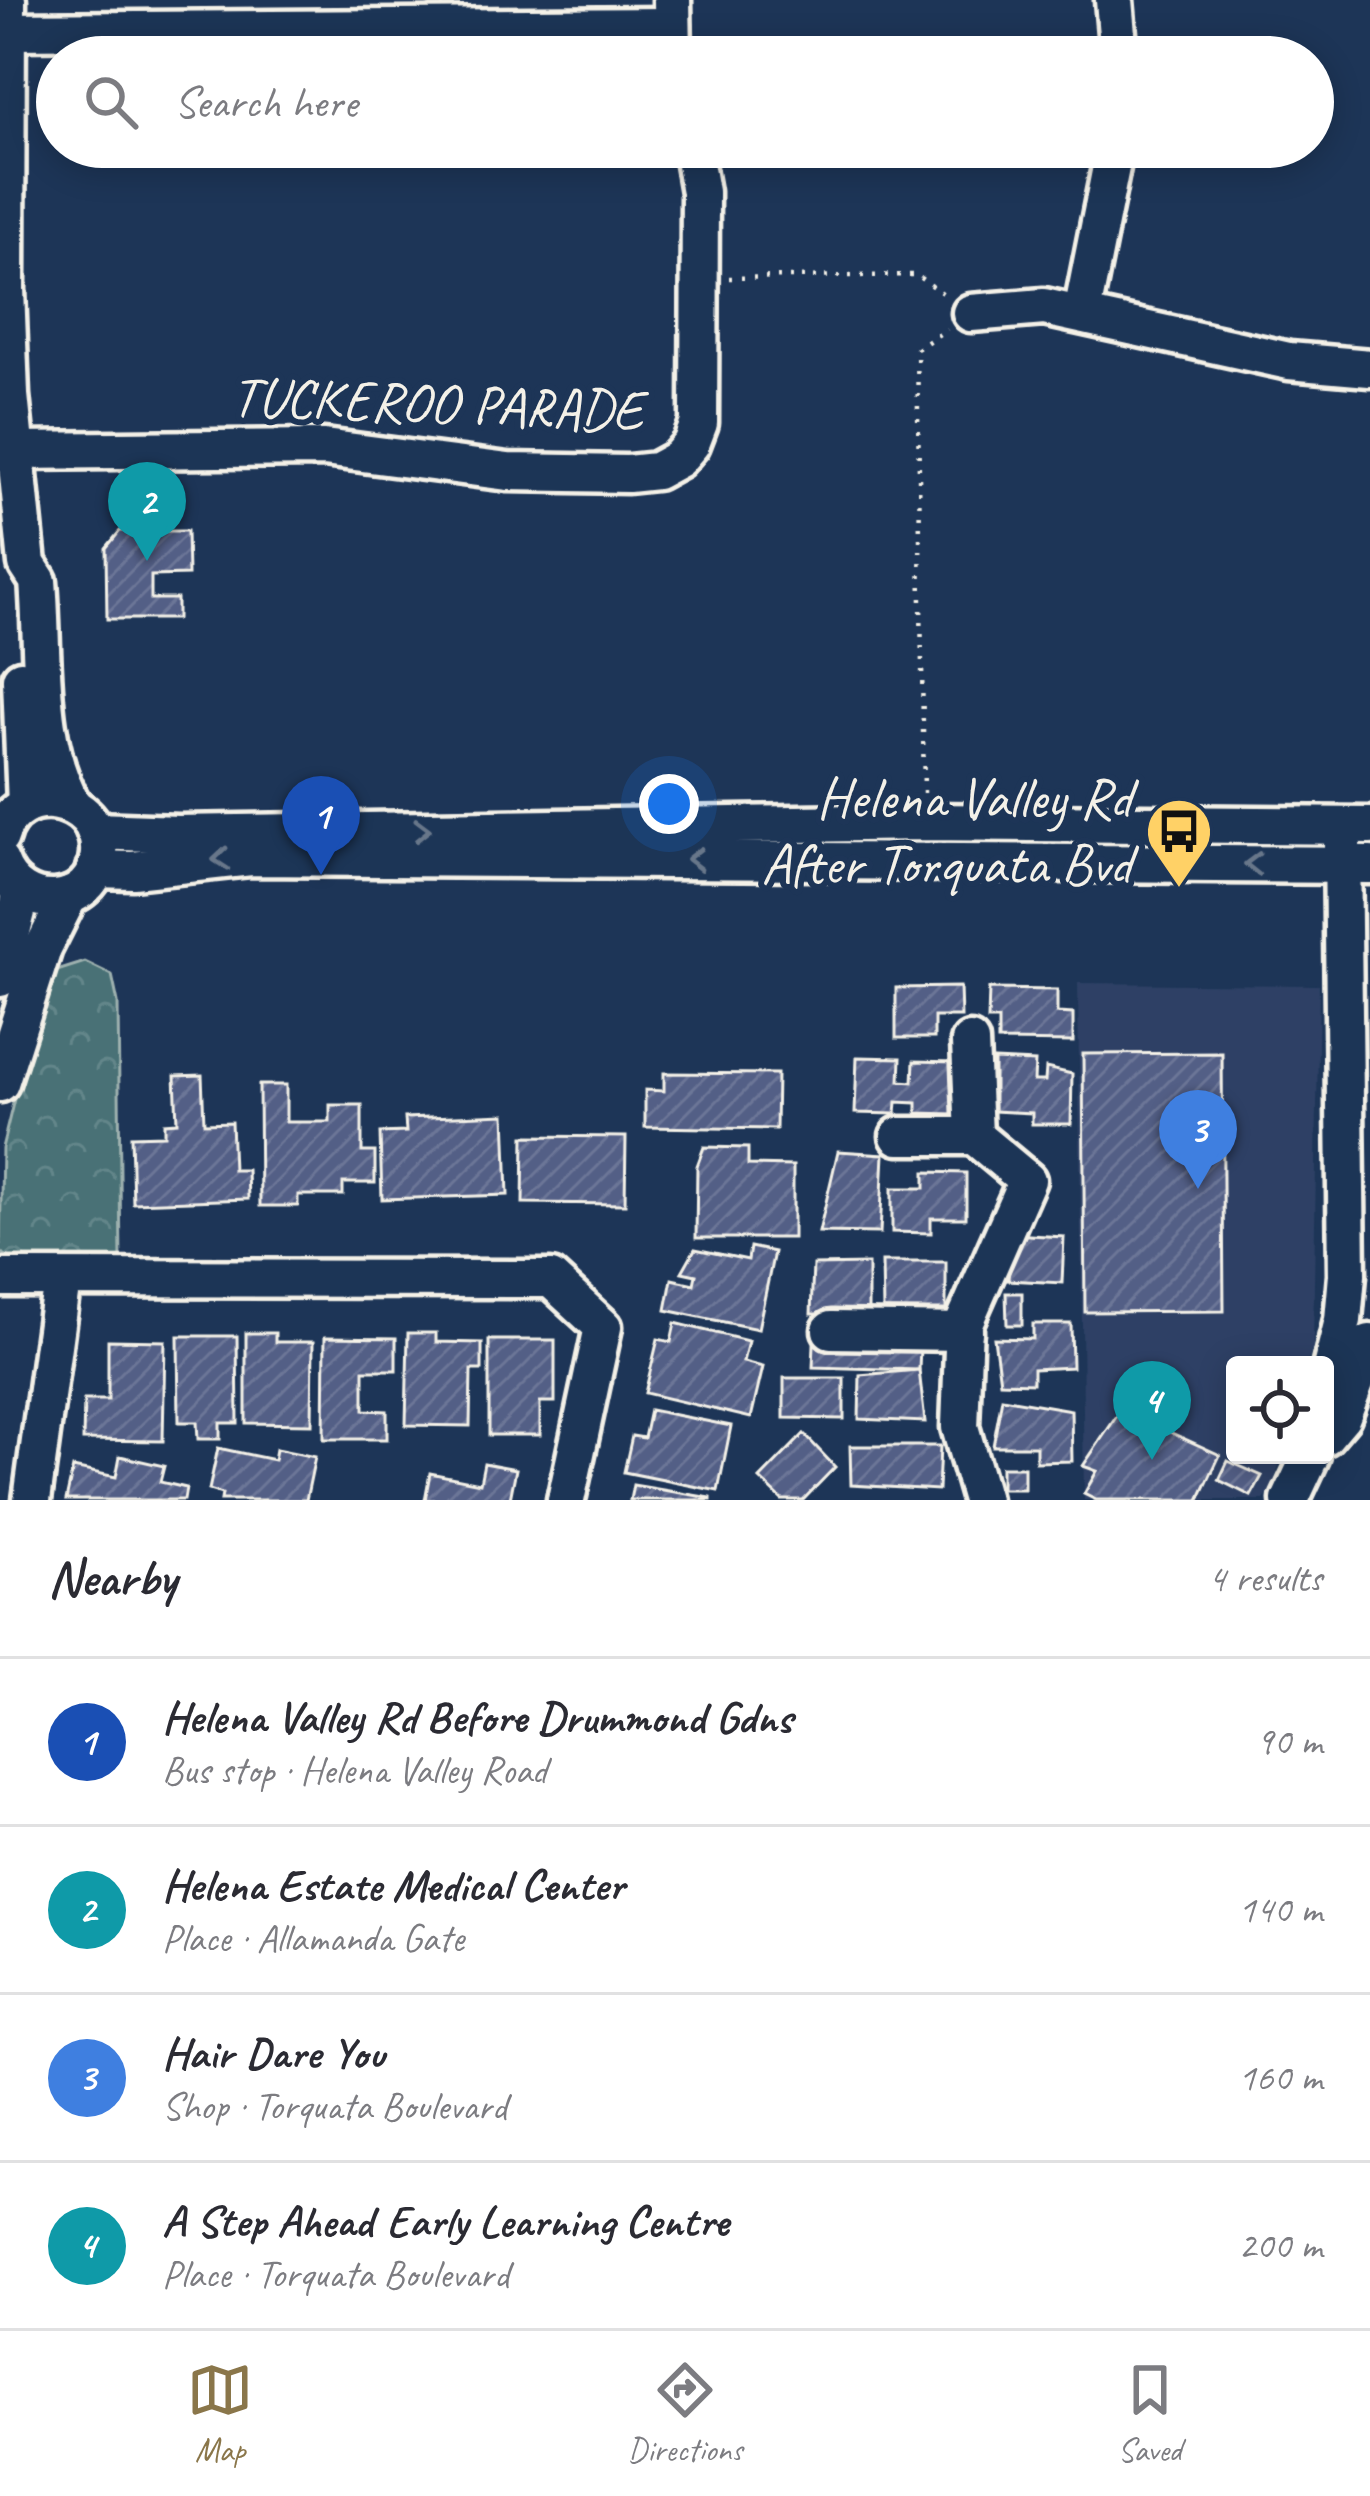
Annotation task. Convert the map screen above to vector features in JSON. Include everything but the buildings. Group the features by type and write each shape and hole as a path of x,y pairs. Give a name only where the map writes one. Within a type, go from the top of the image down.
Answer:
{"street":[{"path":"1114,0 1117,36"},
{"path":"0,1083 43,948 99,855 84,818 57,779 47,724 38,581 27,564 3,289 8,16 672,28"},
{"name":"TUCKEROO PARADE","path":"16,451 324,448 508,472 656,471 678,459 691,444 698,423 700,192 696,168"},
{"path":"1082,313 1111,168"},
{"path":"970,313 1044,307 1288,361 1370,368"},
{"path":"0,978 18,580 27,564"},
{"path":"7,849 50,800 84,818 178,834 924,822 1356,826 1360,1316 1342,1416 1334,1425"},
{"path":"7,849 45,900 82,882 133,870 251,856 1356,865"},
{"path":"970,1042 974,1136"},
{"path":"899,1136 974,1136 1027,1180 964,1323 960,1427 980,1500"},
{"path":"0,1278 551,1279 603,1327 566,1500"},
{"path":"32,1500 62,1279"},
{"path":"1334,1372 1360,1316"},
{"path":"831,1330 964,1332"},
{"path":"1290,1500 1307,1464"}],"path":[{"path":"699,278 916,275 970,313 916,350 924,822"}],"shaded area":[{"path":"1078,983 1319,985 1313,1346 1310,1356 1226,1356 1226,1464 1279,1464 1272,1489 1264,1500 1084,1500"}],"green space":[{"path":"85,962 112,975 118,1003 121,1262 17,1262 0,1252 2,1148 19,1079 57,971"}],"place":[{"name":"Helena Estate Medical Center","path":"147,561"},
{"name":"Helena Valley Rd Before Drummond Gdns","path":"321,875"},
{"name":"Helena Valley Rd After Torquata Bvd","path":"1179,890"},
{"name":"Hair Dare You","path":"1198,1189"},
{"name":"A Step Ahead Early Learning Centre","path":"1152,1460"}]}
